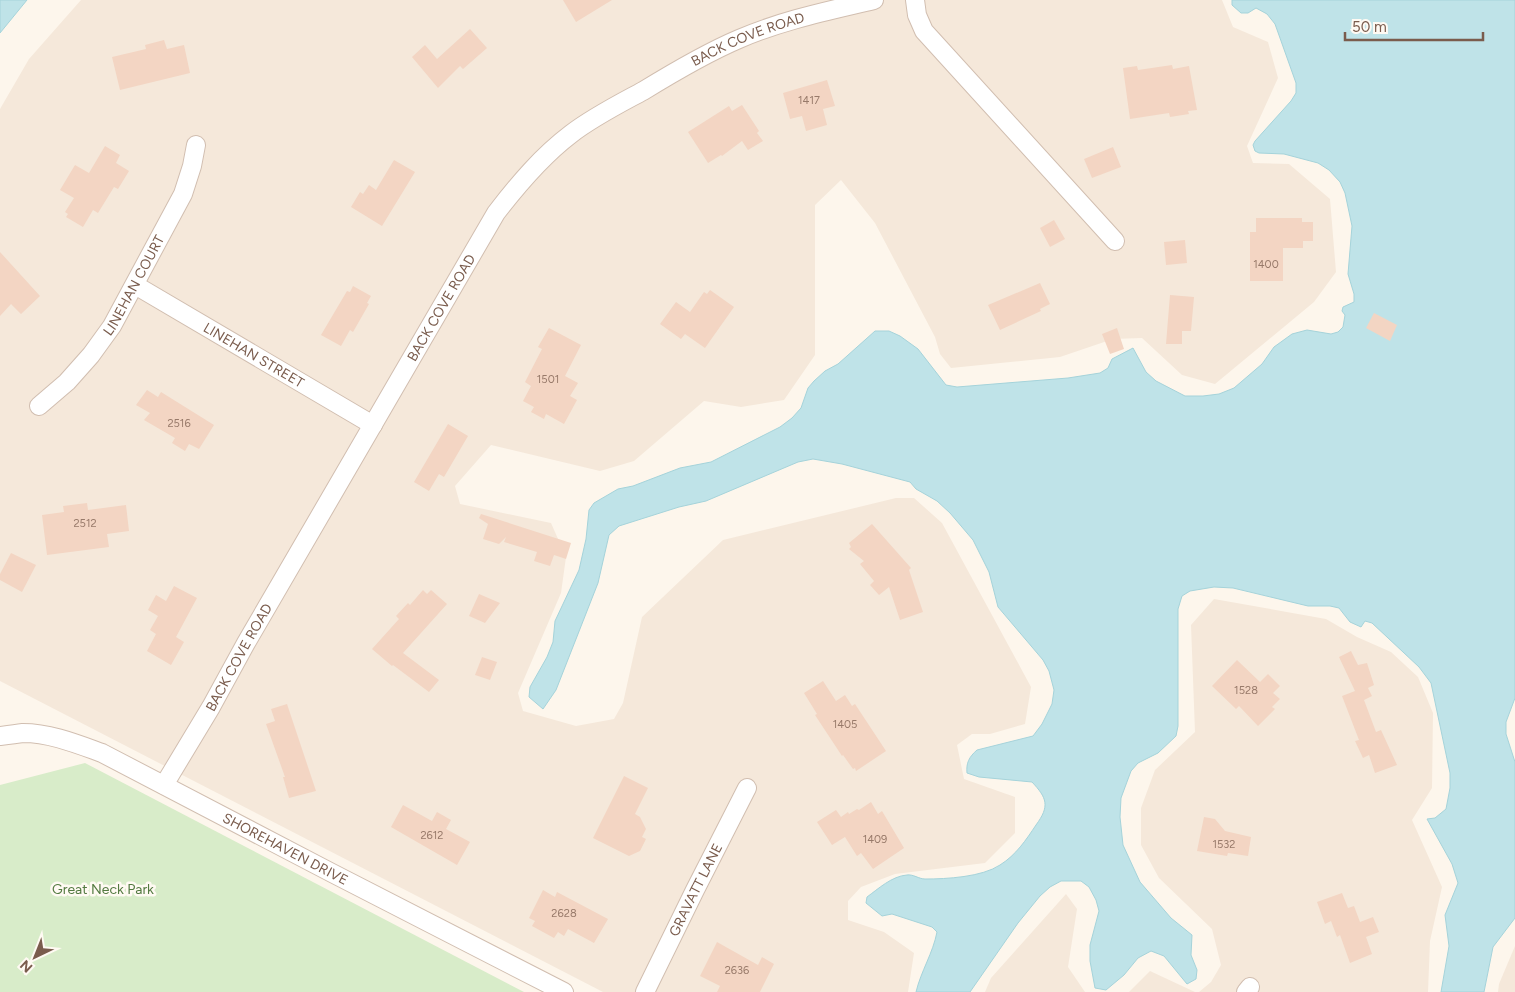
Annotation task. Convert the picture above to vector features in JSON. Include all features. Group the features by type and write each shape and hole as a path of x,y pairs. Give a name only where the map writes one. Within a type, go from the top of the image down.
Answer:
{"street":[{"name":"BACK COVE ROAD","path":"164,786 496,213 518,183 544,157 572,133 591,120 724,45 785,22 874,0"},
{"path":"914,0 917,15 924,31 1115,241"},
{"name":"LINEHAN COURT","path":"39,406 67,382 91,355 112,326 183,194 192,166 196,145"},
{"name":"LINEHAN STREET","path":"135,285 373,425"},
{"name":"SHOREHAVEN DRIVE","path":"0,736 23,733 41,734 72,742 102,753 564,992"},
{"name":"GRAVATT LANE","path":"645,992 747,788"}],"shaded area":[{"path":"81,0 1222,0 1233,27 1268,42 1278,78 1247,146 1253,163 1289,164 1330,199 1336,272 1314,302 1215,384 1182,375 1142,338 1113,339 1060,357 951,368 940,354 935,337 875,223 841,180 815,205 815,355 784,400 741,407 704,401 634,461 600,471 491,445 455,486 460,504 551,523 566,557 561,593 518,693 523,711 576,726 614,719 623,703 642,617 723,540 896,498 914,498 942,523 1031,687 1025,724 990,734 972,734 957,745 964,779 1015,797 1015,833 985,863 895,874 861,887 848,901 848,920 884,932 914,953 908,992 603,992 0,681 0,109 29,59"},
{"path":"1214,599 1326,619 1357,637 1391,652 1418,677 1433,713 1432,788 1412,820 1442,887 1430,941 1428,992 1199,992 1211,982 1221,965 1212,929 1159,878 1141,845 1141,808 1155,770 1195,732 1191,625"},
{"path":"1066,894 1077,909 1068,967 1085,992 985,992 991,978"},
{"path":"1515,946 1515,992 1498,992 1499,984"},
{"path":"1150,971 1195,992 1129,992"}],"green space":[{"name":"Great Neck Park","path":"85,763 524,992 0,992 0,785"}],"water":[{"path":"0,0 27,0 0,33"},
{"path":"1232,0 1515,0 1515,698 1506,722 1506,734 1515,762 1515,918 1493,947 1484,992 1441,992 1449,946 1445,915 1458,883 1452,864 1427,819 1435,818 1446,809 1450,788 1450,773 1431,683 1419,667 1372,623 1365,621 1361,627 1350,622 1339,608 1308,606 1233,588 1214,587 1190,591 1182,596 1178,609 1178,726 1176,736 1158,753 1138,763 1131,771 1121,798 1120,817 1123,845 1140,882 1171,918 1192,935 1191,955 1197,970 1196,979 1187,984 1164,956 1151,951 1138,958 1124,975 1106,990 1095,988 1090,961 1090,945 1099,911 1096,900 1089,887 1081,881 1061,881 1050,887 1040,896 1018,923 970,992 916,992 937,932 932,927 892,914 882,916 866,903 867,897 886,883 901,876 909,875 923,879 934,879 974,875 993,869 1016,852 1043,813 1045,807 1044,798 1032,782 979,777 967,773 967,766 970,758 977,750 1033,736 1042,724 1052,704 1054,690 1049,671 1043,660 998,607 989,572 973,540 937,501 916,489 910,482 842,464 813,459 798,462 706,501 679,507 619,526 609,535 598,583 556,690 543,709 529,697 530,687 547,657 553,642 555,621 579,570 586,539 589,510 594,503 618,489 633,486 680,468 711,462 780,427 801,408 808,388 814,381 825,371 838,364 875,331 889,331 900,336 918,349 946,385 957,387 1068,378 1100,373 1108,368 1112,359 1133,348 1146,372 1156,381 1185,396 1219,394 1234,388 1262,364 1274,347 1292,334 1307,330 1331,334 1338,332 1343,327 1345,315 1342,311 1343,307 1354,302 1354,294 1348,274 1352,226 1345,193 1340,182 1329,170 1318,163 1284,154 1259,153 1255,151 1253,145 1255,141 1296,93 1296,83 1275,24 1267,14 1256,8 1248,13 1241,13 1232,5"}],"building":[{"path":"563,0 612,0 576,22"},
{"path":"470,29 487,48 463,69 460,66 438,88 412,57 425,45 437,59"},
{"path":"164,40 167,49 184,45 190,73 120,90 112,57 146,49 145,45"},
{"path":"1172,65 1173,69 1189,66 1197,110 1188,111 1189,114 1170,117 1169,113 1130,119 1123,68 1137,66 1138,70"},
{"path":"827,80 835,106 823,109 827,125 806,131 802,116 790,119 783,93"},
{"path":"742,105 759,131 757,133 763,141 748,150 742,141 722,156 708,163 688,132 729,106 732,111"},
{"path":"105,146 120,155 116,163 129,171 118,189 114,187 98,213 93,210 83,227 66,217 68,214 65,212 74,198 60,190 75,165 89,173"},
{"path":"1113,147 1121,167 1092,178 1084,159"},
{"path":"394,160 415,172 382,226 351,207 360,192 363,194 369,185 376,190"},
{"path":"1256,218 1302,218 1302,222 1313,222 1313,241 1303,241 1303,248 1283,248 1283,281 1250,281 1250,232 1256,232"},
{"path":"1054,220 1065,239 1050,247 1040,228"},
{"path":"1185,240 1187,263 1166,265 1164,242"},
{"path":"0,252 40,296 21,314 11,304 0,316"},
{"path":"1040,283 1050,304 1040,309 1041,311 1000,330 988,305"},
{"path":"353,286 371,296 367,303 369,304 353,332 350,330 341,346 321,335 347,291 350,292"},
{"path":"710,290 734,307 705,348 685,334 681,339 660,324 676,302 690,312 704,292 707,294"},
{"path":"1170,295 1194,297 1191,331 1182,331 1182,344 1166,344"},
{"path":"1374,313 1397,325 1390,341 1366,328"},
{"path":"549,328 581,345 565,376 578,383 570,396 577,400 564,424 546,414 544,419 531,412 534,407 523,401 531,386 525,382 542,349 538,347"},
{"path":"1117,328 1124,349 1110,354 1102,334"},
{"path":"147,390 158,397 161,392 214,425 199,449 189,444 185,451 172,443 175,438 144,420 150,413 136,405"},
{"path":"448,424 468,436 444,477 439,474 429,491 414,482"},
{"path":"87,503 88,510 126,505 129,531 107,534 109,547 47,555 42,515 64,512 63,506"},
{"path":"481,514 571,543 566,559 554,555 550,566 534,561 537,552 504,542 506,537 499,544 483,539 488,524 479,518"},
{"path":"872,524 911,568 909,570 923,612 900,620 889,587 879,595 870,585 874,581 860,564 864,561 849,549 851,547 849,543"},
{"path":"11,553 36,565 22,592 0,580 0,574"},
{"path":"174,586 197,598 176,637 184,642 171,665 147,651 156,634 150,630 158,616 148,610 156,595 166,601"},
{"path":"423,590 427,594 431,590 447,604 403,653 439,680 429,692 392,666 372,649 399,619 396,616 408,603 410,605"},
{"path":"479,594 500,603 485,623 469,616"},
{"path":"1351,651 1358,665 1367,663 1374,685 1368,688 1372,696 1364,700 1376,732 1381,730 1397,765 1375,773 1369,755 1363,758 1355,741 1359,740 1342,696 1355,691 1339,657"},
{"path":"482,657 497,662 490,680 475,675"},
{"path":"1237,660 1260,682 1268,674 1280,686 1273,693 1280,699 1272,707 1275,709 1258,726 1239,706 1236,709 1212,686"},
{"path":"823,681 836,701 845,695 852,706 855,704 886,751 856,771 842,756 815,715 817,714 804,693"},
{"path":"287,704 316,791 289,798 283,777 285,777 266,724 275,721 271,709"},
{"path":"624,776 648,788 635,814 640,817 646,829 642,837 646,839 640,851 629,856 593,838"},
{"path":"871,802 878,814 882,811 904,848 873,869 861,853 857,856 845,837 832,845 817,822 836,810 841,817 848,812 849,814 857,809 859,810"},
{"path":"403,805 432,821 437,812 451,820 446,829 470,842 457,865 391,827"},
{"path":"1204,817 1215,819 1225,831 1251,837 1248,856 1228,853 1227,856 1197,851"},
{"path":"543,890 555,897 557,892 608,919 594,943 568,929 564,936 558,932 554,938 532,926 535,921 529,918"},
{"path":"1342,893 1348,908 1354,906 1360,922 1373,917 1379,932 1366,937 1372,954 1350,963 1340,935 1337,937 1331,921 1325,924 1317,902"},
{"path":"717,942 758,965 762,957 774,964 760,992 717,992 720,986 700,976"}]}
